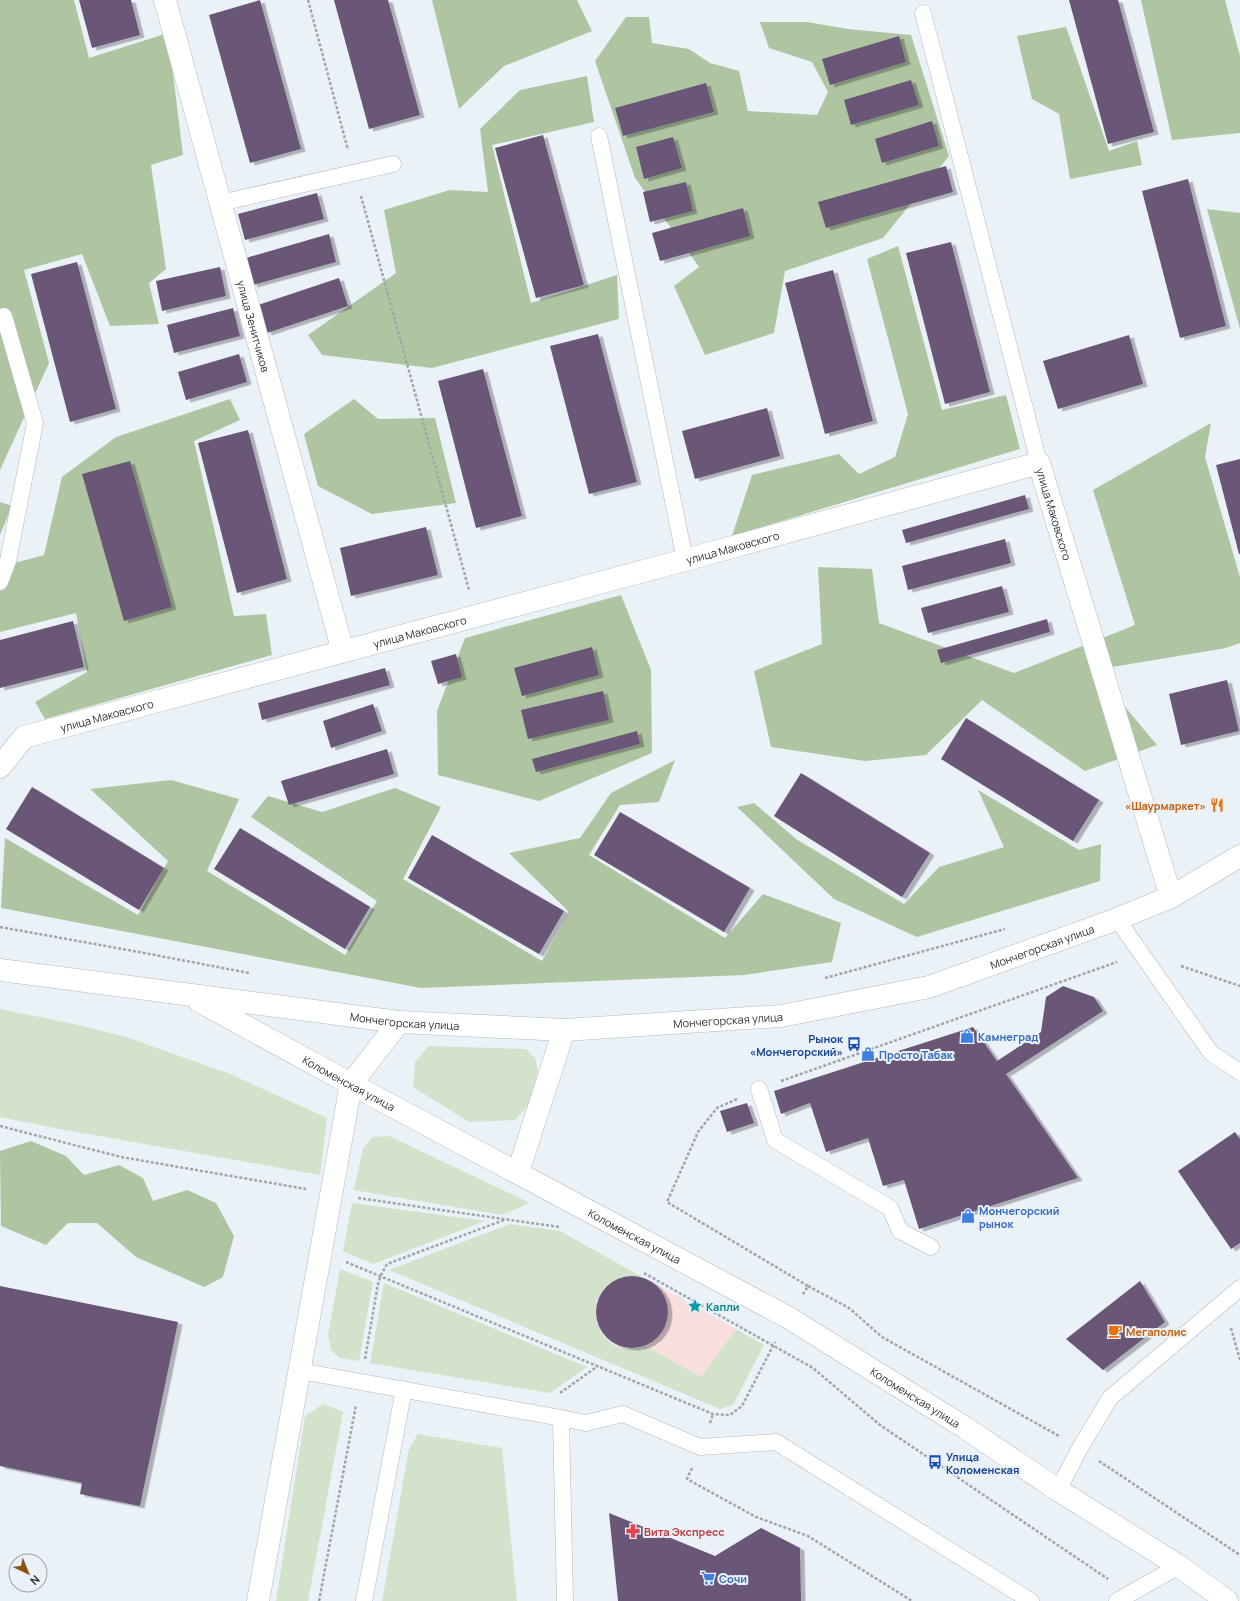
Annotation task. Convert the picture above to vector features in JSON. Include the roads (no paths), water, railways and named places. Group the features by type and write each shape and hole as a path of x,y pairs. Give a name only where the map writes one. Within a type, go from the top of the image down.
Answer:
{"street":[{"name":"улица Зенитчиков","path":"165,0 343,652"},
{"name":"улица Маковского","path":"0,767 24,737 685,560 1039,463 1171,897"},
{"name":"Мончегорская улица","path":"188,995 399,1022 564,1030 782,1016 929,987 1117,919 1171,897 1240,856"},
{"name":"Коломенская улица","path":"0,970 188,995 351,1084 789,1318 964,1427 1058,1490 1179,1566 1227,1601"},
{"path":"258,1601 322,1253 351,1084 399,1022"},
{"path":"518,1172 564,1030"}],"lane":[{"path":"923,13 1039,463"},
{"path":"599,136 685,560"},
{"path":"220,203 393,164"},
{"path":"0,582 8,561 35,423 4,316"},
{"path":"1117,919 1211,1054 1240,1072"},
{"path":"759,1089 775,1140 890,1208 900,1231 931,1247"},
{"path":"1058,1490 1080,1448 1110,1398 1240,1288"},
{"path":"300,1371 586,1423 623,1414 700,1447 776,1442 1031,1601"},
{"path":"364,1601 404,1389"},
{"path":"561,1418 565,1601"},
{"path":"1123,1597 1179,1566"}],"place":[{"name":"«Шаурмаркет»","path":"1217,805"},
{"name":"Камнеград","path":"967,1036"},
{"name":"Рынок «Мончегорский»","path":"854,1044"},
{"name":"Просто Табак","path":"868,1054"},
{"name":"Мончегорский рынок","path":"968,1216"},
{"name":"Капли","path":"695,1306"},
{"name":"Мегаполис","path":"1115,1331"},
{"name":"Улица Коломенская","path":"935,1462"},
{"name":"Вита Экспресс","path":"633,1531"},
{"name":"Сочи","path":"708,1578"}]}
